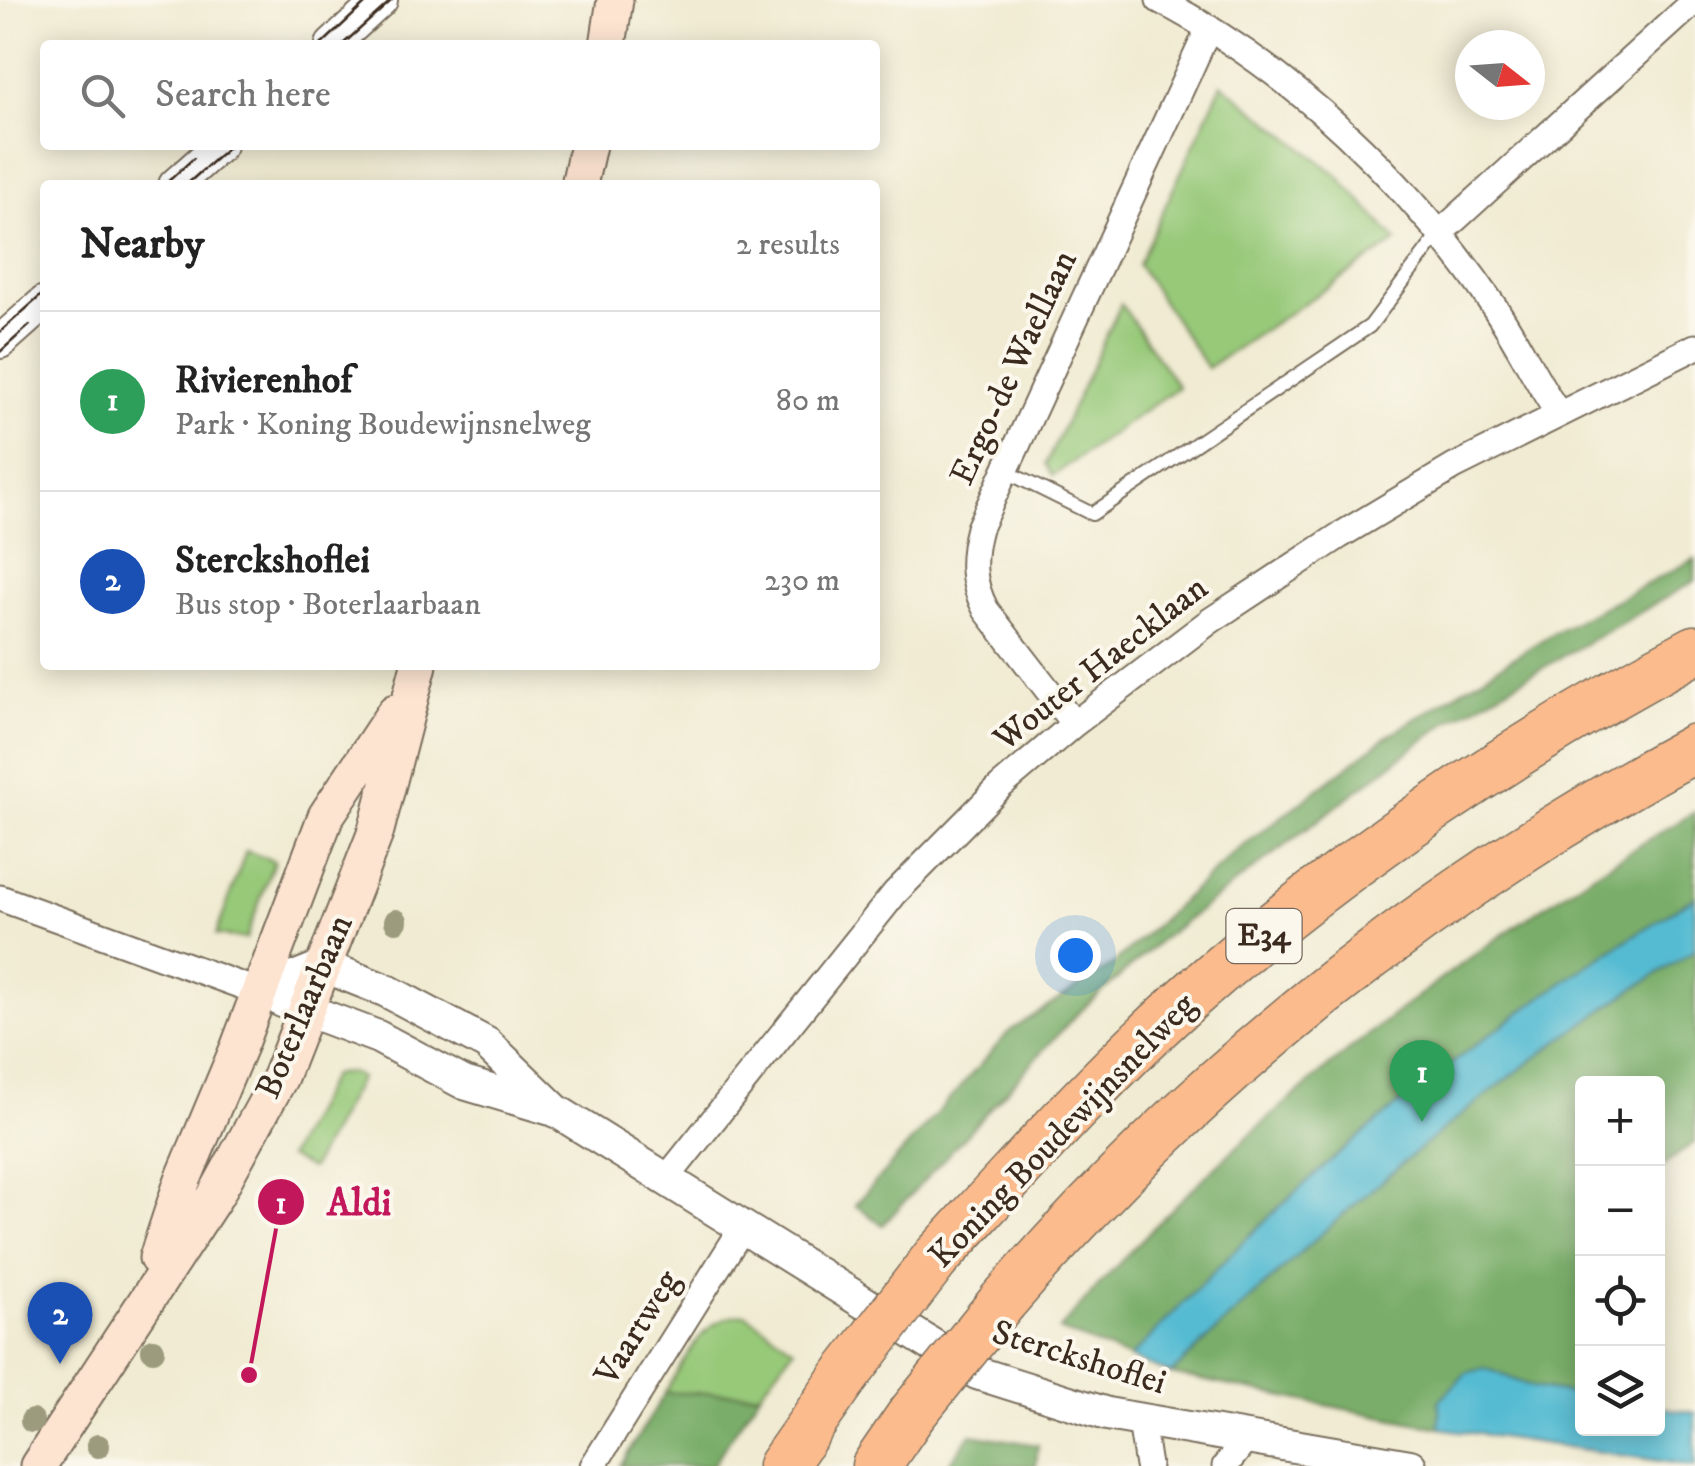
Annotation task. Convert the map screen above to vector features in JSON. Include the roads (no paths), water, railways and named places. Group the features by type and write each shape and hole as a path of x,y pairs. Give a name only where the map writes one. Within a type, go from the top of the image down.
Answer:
{"highway":[{"name":"Koning Boudewijnsnelweg","path":"782,1466 936,1258 1090,1091 1196,991 1324,887 1603,700 1695,650"},
{"name":"Koning Boudewijnsnelweg","path":"876,1466 911,1415 1003,1301 1137,1153 1290,1018 1518,850 1695,748"}],"main road":[{"path":"609,40 614,0"},
{"path":"580,180 587,150"},
{"name":"Boterlaarbaan","path":"38,1466 144,1297 214,1196 280,1077 375,834 414,679"},
{"name":"Boterlaarbaan","path":"144,1297 182,1182 326,816 414,679"}],"street":[{"path":"337,40 381,0"},
{"path":"1440,233 1695,1"},
{"path":"1167,2 1209,28 1360,148 1440,233 1496,309 1558,413"},
{"name":"Ergo-de Waellaan","path":"1074,724 976,592 973,550 1209,28"},
{"path":"181,180 214,150"},
{"path":"0,342 40,306"},
{"name":"Wouter Haecklaan","path":"666,1179 895,893 1000,786 1074,724 1210,620 1339,536 1454,467 1695,346"},
{"name":"Sterckshoflei","path":"0,898 378,1038 464,1083 555,1110"},
{"path":"259,992 324,966"},
{"name":"Sterckshoflei","path":"324,966 387,990 488,1044 555,1110 977,1373 1235,1453 1410,1466"},
{"name":"Vaartweg","path":"594,1466 743,1228"},
{"path":"1141,1422 1148,1466"}],"lane":[{"path":"1006,471 1092,514 1370,326 1440,233"}],"water":[{"path":"1695,897 1695,950 1554,1044 1421,1147 1171,1374 1130,1358 1274,1212 1413,1093 1599,958"},
{"path":"1485,1368 1532,1387 1575,1394 1575,1436 1665,1436 1665,1408 1695,1413 1695,1466 1439,1428 1439,1401 1466,1373"}],"tram line":[{"path":"326,40 369,0"},
{"path":"348,40 392,0"},
{"path":"192,180 225,150"},
{"path":"170,180 194,158"},
{"path":"0,332 40,296"},
{"path":"0,352 30,325"}],"place":[{"name":"Rivierenhof","path":"1422,1122"},
{"name":"Sterckshoflei","path":"60,1364"},
{"name":"Aldi","path":"249,1375"}]}
